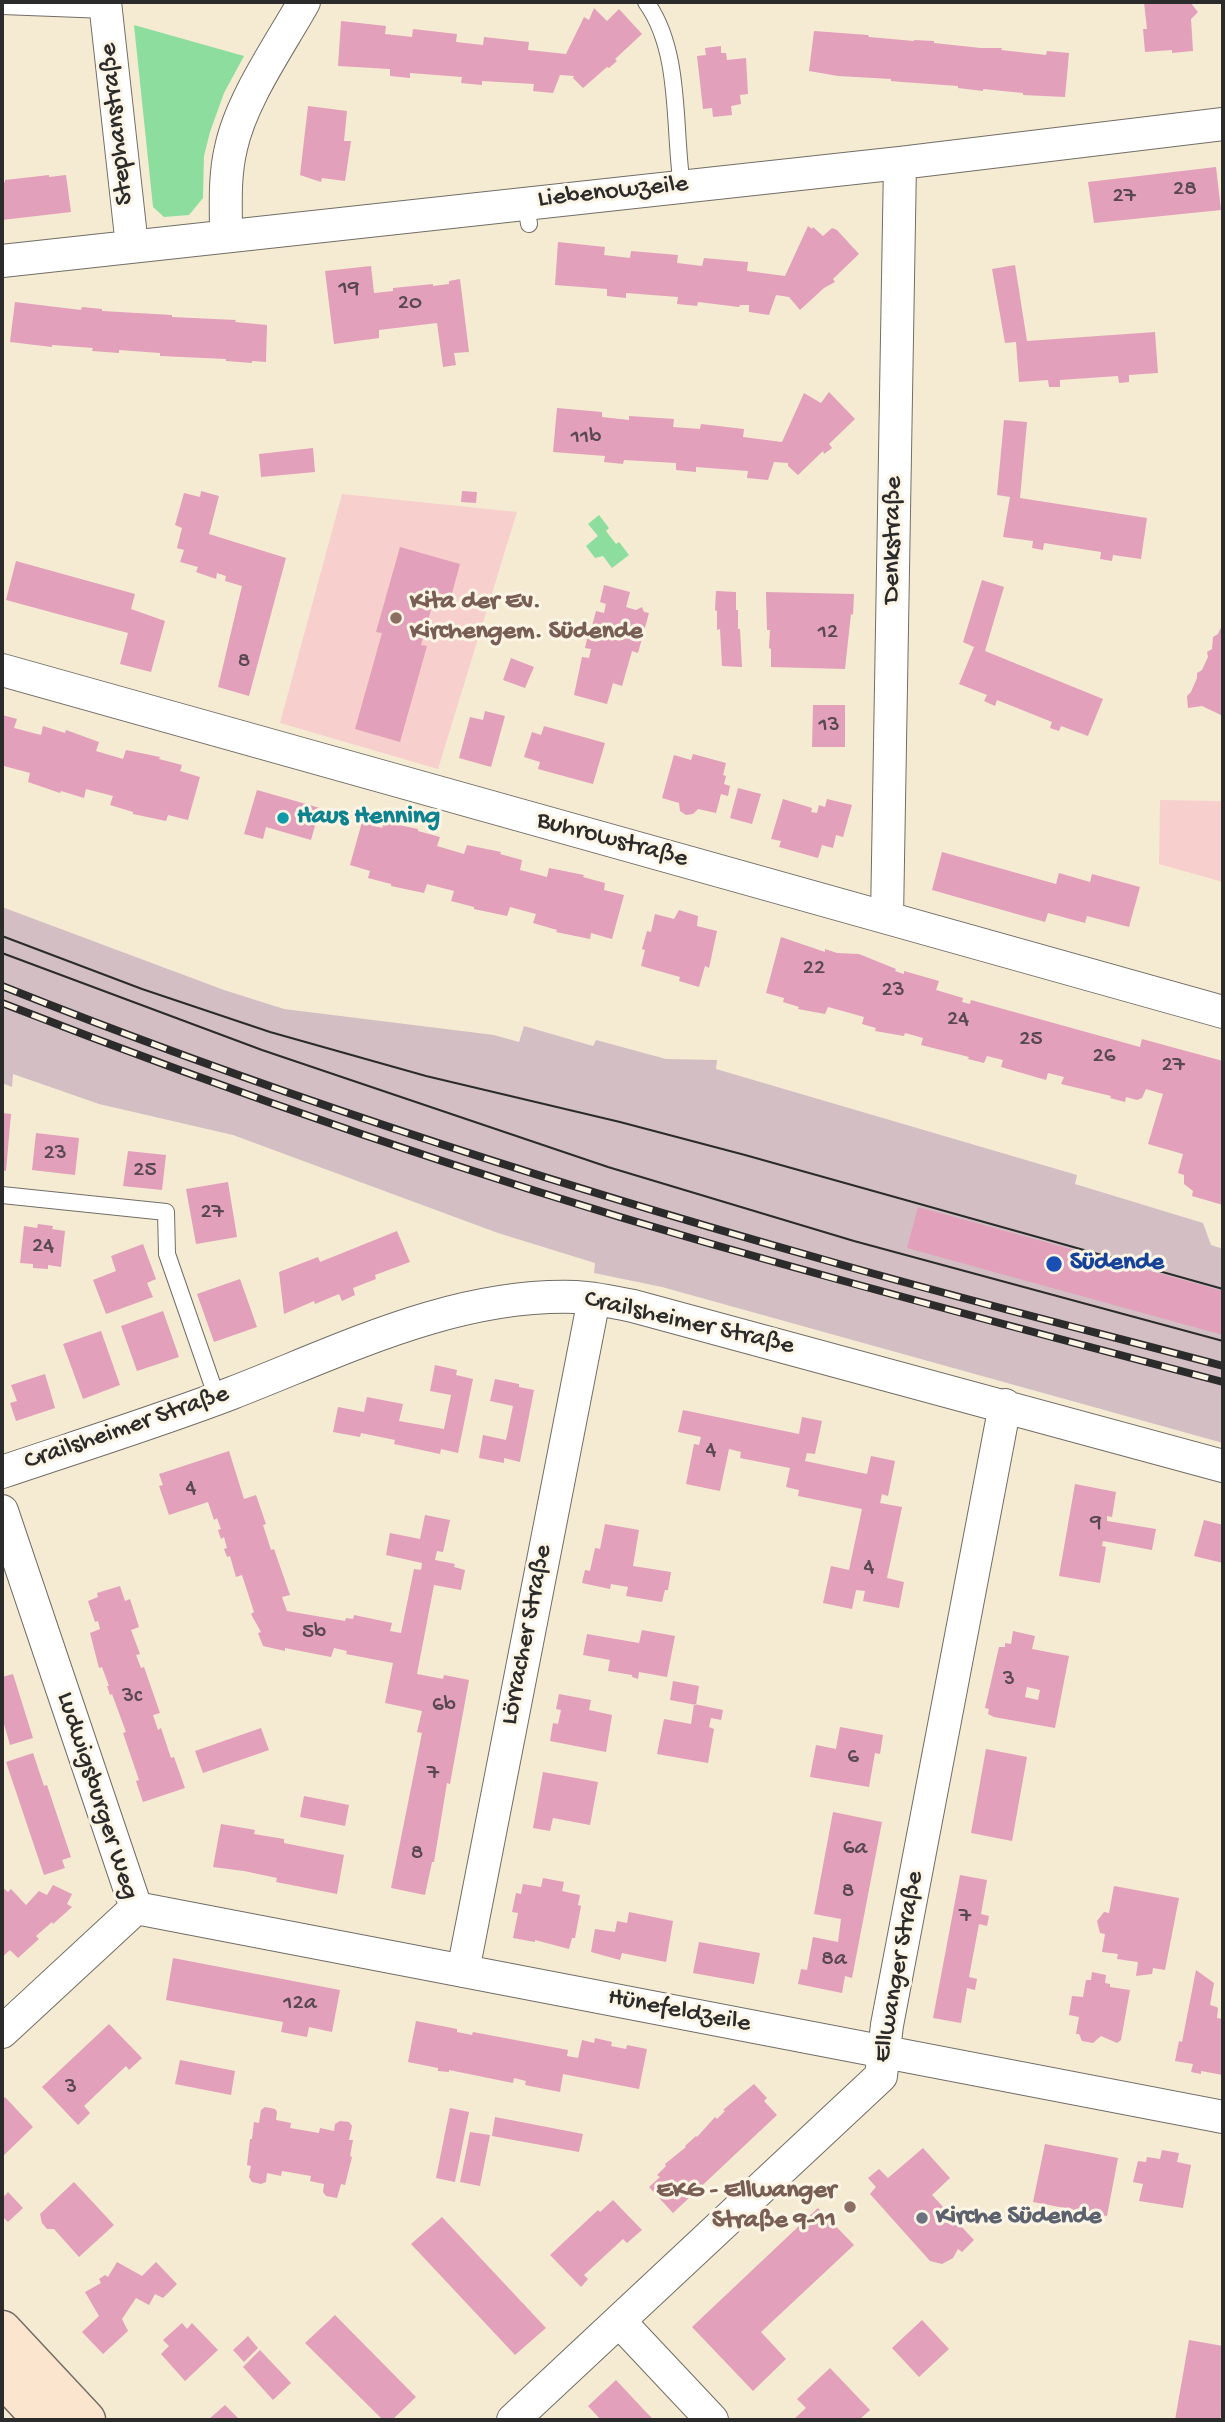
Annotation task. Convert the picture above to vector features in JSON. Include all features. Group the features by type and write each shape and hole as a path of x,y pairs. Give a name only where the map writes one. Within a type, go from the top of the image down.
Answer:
{"main road":[{"path":"2,2330 11,2378 43,2420"},
{"path":"11,2378 86,2420"}],"street":[{"path":"226,235 226,181 231,147 246,105 304,2"},
{"name":"Stephanstraße","path":"106,6 132,246"},
{"name":"Liebenowzeile","path":"2,261 226,235 527,213 682,186 1223,124"},
{"name":"Denkstraße","path":"887,918 900,163"},
{"name":"Buhrowstraße","path":"2,670 1223,1012"},
{"name":"Crailsheimer Straße","path":"2,1472 218,1398 401,1326 448,1312 509,1300 547,1297 594,1299 634,1306 1223,1466"},
{"name":"Lörracher Straße","path":"463,1971 594,1299"},
{"name":"Ellwanger Straße","path":"513,2420 881,2076 887,2025 1005,1405"},
{"name":"Ludwigsburger Weg","path":"2,1511 136,1908 2,2032"},
{"name":"Hünefeldzeile","path":"136,1908 1223,2116"},
{"path":"619,2321 712,2420"}],"lane":[{"path":"646,2 657,17 669,50 682,186"},
{"path":"2,6 106,6"},
{"path":"2,1195 166,1212 167,1254 218,1398"}],"shaded area":[{"name":"Kita der Ev. Kirchengem. Südende","path":"342,494 517,512 438,769 280,723"},
{"path":"1160,800 1223,801 1223,882 1159,864"},
{"path":"2,907 224,990 284,1009 494,1035 519,1042 524,1026 593,1046 596,1040 666,1059 717,1060 716,1069 1077,1175 1075,1184 1203,1223 1211,1245 1223,1249 1223,1443 662,1287 594,1273 595,1263 498,1233 233,1135 99,1104 13,1074 12,1087 2,1083"}],"green space":[{"path":"134,25 244,56 224,93 210,132 204,156 203,198 189,215 164,217 153,207"},
{"path":"599,515 609,528 606,531 629,555 612,568 603,556 595,558 586,546 598,536 588,524"}],"building":[{"path":"1144,2 1190,2 1198,12 1191,19 1193,51 1145,52 1143,29 1147,29"},
{"path":"594,8 607,21 619,9 642,34 615,59 617,61 583,88 574,76 560,75 553,93 533,91 534,84 482,81 482,85 461,83 462,77 410,73 410,78 390,76 390,69 338,66 341,21 386,26 385,34 412,37 413,29 457,34 456,42 483,45 484,37 529,42 528,50 566,54 584,17 589,20"},
{"path":"814,31 1002,48 1001,50 1046,55 1047,51 1069,53 1065,97 983,91 958,86 809,71"},
{"path":"721,46 721,53 726,53 727,60 746,58 748,94 740,95 741,104 731,106 732,115 713,117 712,108 703,109 697,56 706,55 705,48"},
{"path":"308,106 347,111 344,141 351,141 345,181 322,178 321,182 300,175"},
{"path":"1216,167 1221,210 1094,223 1088,182"},
{"path":"66,175 71,212 2,220 2,183 5,180"},
{"path":"808,226 823,236 832,228 837,230 859,254 833,279 835,282 824,288 800,310 789,297 776,295 769,315 749,312 749,305 739,307 698,302 697,306 677,304 678,297 626,293 626,298 607,296 607,289 555,285 558,242 605,247 604,255 630,258 631,251 678,255 677,263 702,266 704,258 748,262 747,271 785,276"},
{"path":"1015,265 1027,341 1155,332 1158,373 1129,375 1129,382 1119,383 1118,376 1060,380 1060,387 1049,387 1048,380 1019,382 1016,342 1005,343 992,269"},
{"path":"371,266 374,293 393,291 393,288 449,284 449,281 460,279 469,352 454,353 456,365 443,367 437,323 379,330 379,338 334,344 325,271"},
{"path":"15,302 81,310 82,307 172,317 236,320 235,322 267,325 266,362 160,356 160,353 119,350 119,353 92,351 93,348 10,342"},
{"path":"829,392 855,419 829,444 832,448 824,454 823,451 798,475 788,463 774,462 768,480 747,478 748,471 696,467 696,472 676,470 676,463 624,460 623,464 604,462 605,456 553,452 557,408 602,412 602,417 629,420 629,416 674,419 673,427 700,429 701,424 744,429 743,437 782,442 804,393 821,403"},
{"path":"1004,420 1027,422 1020,498 1147,518 1141,559 1113,555 1112,561 1100,559 1101,552 1044,543 1043,550 1032,548 1033,541 1003,537 1010,497 997,495"},
{"path":"313,448 315,472 261,477 259,454"},
{"path":"201,491 219,496 209,534 286,558 249,696 218,687 242,586 225,581 226,576 217,573 216,579 196,572 198,567 180,562 184,550 177,548 182,528 175,525 184,493 200,497"},
{"path":"462,491 477,492 476,503 461,502"},
{"path":"400,547 460,564 451,597 436,592 421,645 427,646 400,742 355,729 382,633 376,632"},
{"path":"16,561 135,594 131,609 165,621 151,672 120,664 128,633 6,600"},
{"path":"982,580 1004,587 985,651 1103,699 1088,736 1061,726 1059,731 1050,728 1052,722 997,700 995,706 984,701 987,695 959,684 974,647 963,642"},
{"path":"604,585 630,592 626,607 636,610 642,607 644,612 649,613 638,653 632,651 622,686 613,683 607,704 574,695 582,657 589,658 591,649 585,648 590,626 596,611 604,613 606,604 600,602"},
{"path":"716,591 736,592 742,667 722,666 720,629 717,630 715,610"},
{"path":"766,592 854,594 845,669 771,667"},
{"path":"1223,623 1223,716 1202,706 1188,708 1187,696 1208,657 1207,652 1212,649 1213,637 1218,634"},
{"path":"511,658 534,667 525,688 503,680"},
{"path":"813,705 845,705 845,747 812,747"},
{"path":"485,711 505,716 491,767 459,758 470,717 483,720"},
{"path":"2,715 17,719 14,728 41,735 43,726 65,733 66,730 99,742 96,751 123,759 126,750 182,765 180,771 200,777 188,820 168,815 166,821 133,814 110,805 113,796 86,789 84,798 61,791 60,793 28,782 30,773 4,766 2,770"},
{"path":"544,726 605,743 593,784 538,769 540,762 524,757 532,732 541,735"},
{"path":"693,754 726,763 723,775 726,776 724,784 730,786 728,796 721,794 716,813 698,809 693,814 686,815 680,811 679,803 662,798 674,755 691,760"},
{"path":"738,788 761,794 752,824 730,818"},
{"name":"Haus Henning","path":"257,790 320,808 311,840 266,827 263,839 244,834"},
{"path":"783,799 812,808 811,812 817,813 819,805 825,807 827,799 852,805 843,837 836,835 833,848 822,845 818,858 779,847 781,841 771,839"},
{"path":"362,822 382,828 384,822 418,829 440,837 437,846 464,854 467,845 501,852 500,854 522,860 520,870 547,877 549,868 584,875 583,877 605,883 604,890 624,895 612,939 591,933 590,939 556,932 557,930 533,923 536,914 510,907 507,916 474,909 451,901 454,891 427,884 424,893 368,878 370,871 350,865"},
{"path":"942,852 1056,884 1059,873 1090,882 1092,874 1140,887 1129,927 1087,916 1085,923 1048,913 1045,922 932,890"},
{"path":"679,910 698,916 697,926 717,931 709,968 705,966 699,987 679,981 680,977 641,966 645,950 642,949 647,931 651,932 655,914 674,919"},
{"path":"781,937 825,952 825,949 837,953 859,954 896,969 895,971 939,981 936,990 963,998 962,1002 970,1004 971,1000 1140,1047 1142,1039 1223,1061 1223,1205 1192,1196 1193,1191 1184,1184 1184,1175 1178,1173 1183,1154 1148,1144 1163,1094 1146,1089 1142,1098 1137,1100 1126,1097 1125,1102 1061,1084 1064,1077 1048,1073 1046,1080 1001,1067 1003,1060 987,1056 984,1063 921,1045 923,1038 905,1033 904,1036 875,1031 876,1028 862,1024 864,1017 828,1007 825,1014 798,1009 799,1007 783,1002 784,998 766,993"},
{"path":"2,1113 11,1114 6,1171 2,1170"},
{"path":"36,1133 79,1138 75,1175 32,1170"},
{"path":"128,1151 166,1155 162,1190 123,1186"},
{"path":"228,1182 237,1237 196,1244 186,1189"},
{"path":"918,1207 1223,1291 1223,1335 907,1248"},
{"path":"38,1224 65,1231 61,1267 48,1265 48,1269 33,1268 33,1264 20,1263 24,1226 37,1228"},
{"path":"397,1231 410,1262 375,1275 376,1279 353,1288 355,1295 342,1301 339,1294 284,1314 279,1272 318,1257 320,1262"},
{"path":"143,1244 156,1279 147,1283 153,1297 106,1314 93,1280 116,1271 111,1256"},
{"path":"240,1279 257,1327 214,1342 197,1294"},
{"path":"163,1311 179,1357 137,1371 121,1326"},
{"path":"101,1331 120,1385 83,1399 63,1344"},
{"path":"435,1365 457,1370 456,1375 473,1379 458,1453 441,1449 440,1454 394,1444 395,1440 361,1433 360,1437 333,1432 338,1407 364,1412 367,1397 403,1404 399,1421 444,1429 451,1395 430,1391"},
{"path":"45,1374 55,1408 16,1421 10,1403 17,1401 11,1385"},
{"path":"495,1379 534,1390 520,1462 504,1458 504,1463 479,1458 483,1435 506,1440 513,1406 490,1401"},
{"path":"683,1410 799,1434 802,1417 822,1421 815,1454 807,1453 805,1461 867,1474 871,1456 895,1461 888,1496 882,1494 880,1503 902,1507 887,1578 904,1582 899,1608 863,1601 865,1591 856,1590 852,1609 823,1603 831,1566 849,1570 862,1509 798,1496 799,1490 786,1487 790,1468 740,1458 741,1452 729,1449 720,1491 686,1484 694,1444 699,1445 701,1437 678,1432"},
{"path":"229,1451 244,1499 256,1495 271,1550 274,1549 290,1595 282,1597 287,1611 345,1621 346,1618 353,1619 354,1615 392,1623 390,1631 401,1633 414,1569 421,1570 422,1563 386,1555 390,1533 420,1539 425,1515 450,1520 443,1552 437,1551 435,1560 455,1564 454,1567 465,1570 461,1590 434,1585 417,1674 443,1679 444,1675 469,1680 450,1784 447,1783 434,1862 425,1895 391,1888 422,1733 417,1732 422,1711 385,1703 393,1663 346,1654 347,1651 334,1648 331,1657 263,1646 258,1633 261,1632 251,1614 254,1612 242,1575 236,1577 230,1556 227,1557 224,1549 227,1548 224,1537 221,1539 218,1530 221,1529 217,1518 214,1520 208,1502 169,1515 159,1486 163,1485 159,1474"},
{"path":"1075,1484 1116,1492 1112,1517 1107,1516 1107,1521 1156,1529 1152,1550 1103,1541 1102,1546 1106,1547 1100,1583 1059,1576"},
{"path":"1204,1520 1223,1525 1223,1563 1194,1556"},
{"path":"605,1524 639,1530 633,1566 671,1572 668,1590 665,1590 662,1602 626,1596 628,1587 611,1584 610,1589 582,1583 585,1570 590,1571 595,1548 600,1549"},
{"path":"120,1586 125,1601 130,1599 139,1627 131,1630 140,1654 136,1655 141,1668 144,1667 160,1713 153,1715 158,1730 161,1728 171,1758 174,1757 185,1788 143,1802 136,1781 139,1780 123,1733 126,1732 112,1694 110,1695 102,1667 99,1668 90,1633 100,1629 88,1601 98,1597 97,1593"},
{"path":"642,1630 675,1636 667,1677 639,1672 638,1679 632,1675 608,1671 610,1660 583,1655 587,1634 639,1643"},
{"path":"1013,1631 1035,1636 1032,1649 1069,1656 1055,1728 988,1714 989,1709 985,1708 999,1647 1005,1647 1005,1643 1011,1644","holes":["1027,1687 1040,1690 1038,1700 1025,1697"]},
{"path":"13,1674 33,1738 10,1745 4,1724 2,1725 2,1677"},
{"path":"673,1681 699,1686 696,1705 670,1700"},
{"path":"559,1694 591,1700 589,1710 612,1715 606,1752 550,1741 553,1723 558,1724 561,1710 556,1709"},
{"path":"694,1704 723,1710 721,1720 711,1718 709,1727 714,1729 708,1763 657,1754 664,1719 691,1724"},
{"path":"840,1727 883,1735 880,1754 875,1753 869,1787 810,1777 816,1745 836,1749"},
{"path":"261,1728 269,1750 203,1773 195,1751"},
{"path":"986,1749 1027,1757 1012,1841 971,1833"},
{"path":"33,1753 44,1786 47,1785 71,1857 62,1860 65,1868 44,1875 6,1762"},
{"path":"543,1772 598,1782 590,1825 553,1818 550,1831 533,1828"},
{"path":"304,1796 349,1805 345,1826 300,1817"},
{"path":"833,1812 882,1822 852,1978 845,1976 842,1993 798,1984 801,1969 807,1970 813,1937 838,1942 841,1919 814,1914"},
{"path":"221,1824 255,1830 254,1834 284,1839 284,1843 344,1855 337,1894 276,1882 277,1878 213,1867"},
{"path":"960,1875 987,1880 981,1914 989,1916 987,1926 979,1924 969,1977 977,1979 975,1990 967,1988 961,2023 933,2018"},
{"path":"543,1878 564,1882 562,1891 580,1895 578,1905 581,1906 575,1938 572,1938 569,1949 535,1940 513,1938 518,1913 512,1912 516,1893 521,1894 523,1884 541,1887"},
{"path":"53,1885 72,1894 67,1904 72,1907 36,1936 39,1939 18,1958 10,1950 2,1957 2,1887 8,1892 11,1889 26,1905 39,1891 47,1895"},
{"path":"1114,1886 1179,1898 1165,1970 1153,1968 1152,1974 1136,1976 1138,1962 1117,1959 1118,1954 1102,1952 1105,1934 1100,1933 1097,1921 1104,1912 1109,1913"},
{"path":"629,1912 673,1921 666,1962 622,1953 620,1960 591,1952 595,1929 615,1932 617,1921 627,1923"},
{"path":"699,1942 760,1953 754,1984 693,1973"},
{"path":"173,1958 340,1990 332,2032 309,2027 307,2037 281,2032 283,2022 166,2000"},
{"path":"1196,1970 1214,1983 1210,2005 1217,2007 1217,2018 1223,2019 1223,2075 1191,2072 1193,2064 1175,2061 1179,2041 1182,2042"},
{"path":"1092,1972 1106,1975 1105,1983 1110,1984 1110,1987 1130,1990 1121,2040 1117,2043 1101,2036 1093,2043 1082,2041 1079,2034 1076,2034 1079,2017 1069,2015 1072,1996 1083,1997 1086,1980 1091,1980"},
{"path":"416,2021 457,2029 457,2032 472,2035 473,2032 568,2050 567,2056 578,2058 582,2040 594,2043 595,2038 612,2042 611,2046 626,2049 627,2045 647,2049 639,2089 563,2074 560,2092 525,2085 526,2081 514,2078 513,2083 449,2070 438,2071 438,2068 408,2062"},
{"path":"109,2024 142,2058 129,2070 126,2066 84,2106 90,2113 78,2125 42,2087"},
{"path":"180,2060 235,2071 231,2095 175,2084"},
{"path":"754,2084 777,2115 673,2213 649,2187 660,2177 657,2175 665,2164"},
{"path":"5,2097 33,2127 2,2157 2,2100"},
{"path":"265,2107 275,2109 276,2120 291,2123 290,2128 319,2133 320,2128 334,2131 335,2124 340,2121 349,2122 352,2126 349,2140 353,2140 352,2157 345,2185 341,2184 337,2198 326,2196 323,2192 324,2184 310,2181 311,2176 282,2171 281,2176 267,2173 266,2182 261,2184 252,2182 249,2177 251,2166 247,2165 250,2139 254,2122 259,2123 261,2110"},
{"path":"450,2108 469,2112 455,2182 436,2178"},
{"path":"495,2117 583,2134 579,2152 492,2136"},
{"path":"470,2132 490,2135 480,2186 460,2182"},
{"path":"1045,2144 1118,2158 1107,2216 1033,2202"},
{"name":"Kirche Südende","path":"923,2148 950,2178 932,2195 974,2240 962,2252 958,2249 953,2258 942,2264 930,2261 870,2194 876,2187 868,2178 879,2169 888,2178"},
{"path":"1162,2150 1179,2153 1177,2162 1191,2165 1183,2208 1139,2201 1143,2184 1133,2182 1138,2161 1146,2162 1147,2157 1160,2159"},
{"path":"74,2182 114,2225 79,2257 54,2229 47,2229 40,2214"},
{"path":"8,2192 23,2208 8,2222 2,2216 2,2199"},
{"path":"613,2200 642,2230 627,2243 623,2239 584,2275 588,2279 581,2287 550,2255 598,2210 600,2212"},
{"path":"818,2208 854,2245 761,2332 786,2359 753,2391 692,2327"},
{"path":"442,2217 546,2328 515,2355 411,2244"},
{"path":"117,2262 142,2276 156,2262 177,2284 163,2298 155,2294 149,2305 136,2298 122,2319 128,2331 103,2354 82,2332 99,2316 85,2292 101,2283 99,2279 105,2275 108,2277"},
{"path":"335,2315 416,2397 392,2420 383,2420 305,2343"},
{"path":"922,2320 949,2349 919,2377 892,2348"},
{"path":"182,2323 187,2329 192,2323 218,2350 185,2381 161,2354 169,2346 163,2340"},
{"path":"248,2336 258,2348 244,2362 233,2350"},
{"path":"1189,2340 1223,2346 1223,2403 1220,2420 1175,2420"},
{"path":"260,2350 291,2383 273,2400 243,2367"},
{"path":"830,2368 870,2410 859,2420 793,2420 806,2408 797,2399"},
{"path":"616,2380 654,2420 601,2420 588,2406"},
{"path":"225,2405 240,2420 208,2420"}],"tram line":[{"path":"2,936 142,989 270,1032 426,1076 745,1155 1223,1289"},
{"path":"2,953 262,1050 608,1167 854,1241 1223,1341"}],"railway":[{"path":"2,986 205,1063 513,1167 875,1274 1223,1366"},
{"path":"2,1003 176,1069 352,1131 619,1217 965,1314 1223,1382"}],"place":[{"name":"Kita der Ev. Kirchengem. Südende","path":"396,618"},
{"name":"Haus Henning","path":"283,818"},
{"name":"Südende","path":"1054,1264"},
{"name":"EKG - Ellwanger Straße 9-11","path":"850,2207"},
{"name":"Kirche Südende","path":"922,2218"}]}
